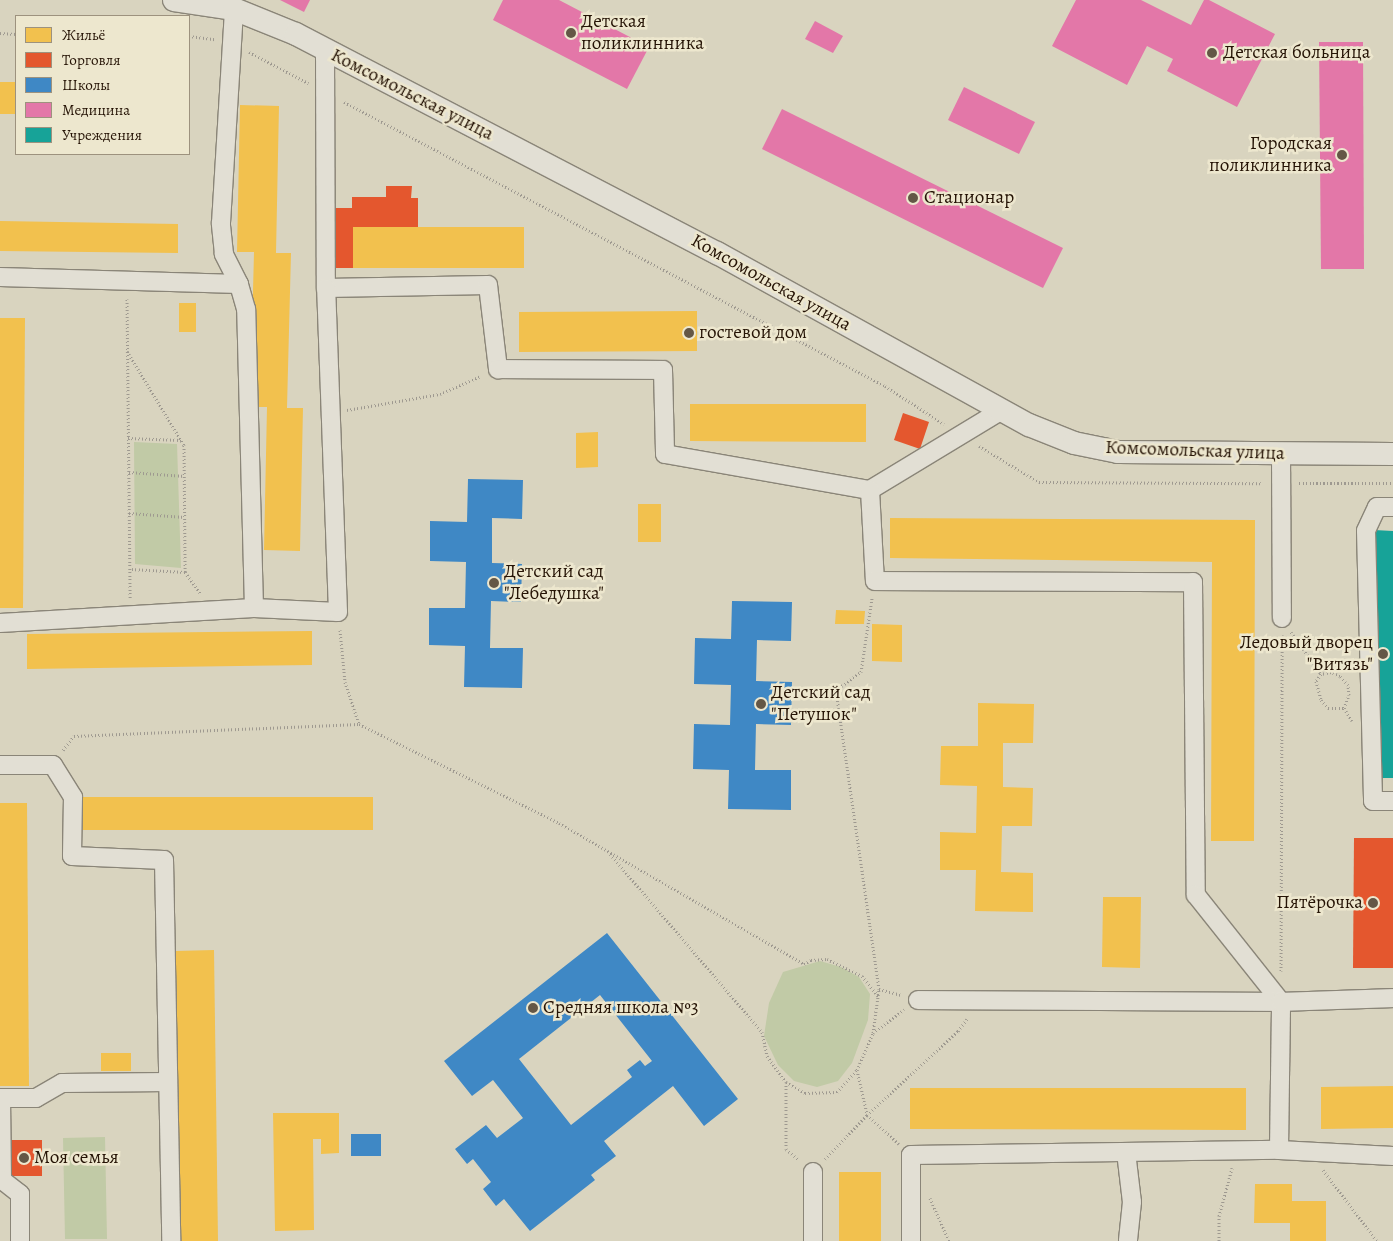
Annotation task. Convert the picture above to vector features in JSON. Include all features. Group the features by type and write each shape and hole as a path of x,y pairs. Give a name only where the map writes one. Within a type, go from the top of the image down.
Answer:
{"street":[{"name":"Комсомольская улица","path":"174,0 234,9 325,50 717,253 1002,410 1074,443 1118,452 1393,454"},
{"path":"234,9 221,223 224,254 239,284 246,309 254,608"},
{"path":"0,622 254,608 338,612 326,288 325,50"},
{"path":"0,277 239,284"},
{"path":"326,288 488,285 498,369 663,370 665,454 870,490 1002,410"},
{"path":"1281,453 1282,618"},
{"path":"870,490 875,581 1193,582 1196,895 1281,1002 1279,1150"},
{"path":"1393,507 1377,507 1366,531 1373,801 1393,801"},
{"path":"0,765 53,765 73,797 72,856 164,860 171,1241"},
{"path":"918,1000 1281,1002 1393,998"},
{"path":"20,1241 20,1194 2,1180 0,1098 36,1098 62,1083 168,1082"},
{"path":"911,1241 911,1155 1279,1150 1393,1156"},
{"path":"1126,1152 1132,1202 1128,1241"},
{"path":"813,1172 813,1241"}],"path":[{"path":"0,33 15,34"},
{"path":"126,281 130,615"},
{"path":"127,350 184,445 185,572 201,591 202,611"},
{"path":"330,413 440,394 498,369"},
{"path":"128,438 181,440"},
{"path":"129,472 184,476"},
{"path":"129,513 185,517"},
{"path":"130,569 185,572"},
{"path":"608,851 762,1032 767,1056 786,1082 805,1093 837,1092 857,1070 872,1033 878,996 836,690 861,672 875,581"},
{"path":"338,612 345,682 358,724"},
{"path":"1282,618 1321,674"},
{"path":"1281,1002 1282,618"},
{"path":"1331,672 1348,685 1349,695 1344,708 1328,708 1320,700 1316,681 1321,674 1331,672"},
{"path":"1344,708 1371,751"},
{"path":"53,765 74,736 358,724 559,823 804,964 811,960 827,959 862,976 878,996"},
{"path":"872,1033 918,1000"},
{"path":"786,1082 786,1149 813,1172 867,1115 958,1031 980,1000"},
{"path":"857,1070 867,1115 911,1155"},
{"path":"1219,1241 1219,1216 1236,1151"},
{"path":"1309,1152 1377,1241"}],"green space":[{"path":"134,442 177,444 181,568 135,564"},
{"path":"820,961 841,967 859,977 870,994 868,1020 852,1063 838,1081 817,1087 794,1081 778,1065 764,1036 769,1003 783,972"},
{"path":"105,1137 107,1239 65,1239 63,1138"}],"building: Жильё":[{"path":"0,82 15,82 15,114 0,114"},
{"path":"240,105 279,106 276,253 291,253 287,408 303,408 300,551 264,550 267,407 250,407 254,252 237,252"},
{"path":"0,221 178,224 178,253 0,251"},
{"path":"353,227 524,227 524,268 353,268"},
{"path":"179,303 196,303 196,332 179,332"},
{"path":"697,311 697,351 519,352 519,312"},
{"path":"0,318 25,318 23,608 0,608"},
{"path":"690,404 866,404 866,442 690,441"},
{"path":"598,432 598,467 576,468 576,433"},
{"path":"638,504 661,504 661,542 638,542"},
{"path":"890,518 1255,520 1254,841 1211,841 1212,562 890,558"},
{"path":"836,610 865,611 864,624 835,624"},
{"path":"872,624 902,625 902,662 872,661"},
{"path":"312,631 312,665 27,669 27,634"},
{"path":"978,703 1034,704 1033,743 1003,743 1003,787 1033,788 1032,826 1002,826 1001,872 1033,873 1033,912 975,911 976,870 940,870 940,832 976,833 977,786 940,785 941,746 978,746"},
{"path":"81,797 373,797 373,830 81,830"},
{"path":"0,803 27,803 29,1086 0,1086"},
{"path":"1103,897 1141,897 1140,968 1102,967"},
{"path":"214,950 218,1241 179,1241 175,951"},
{"path":"101,1053 131,1053 131,1071 101,1071"},
{"path":"1393,1086 1393,1128 1321,1129 1321,1087"},
{"path":"910,1088 1246,1088 1246,1130 910,1129"},
{"path":"273,1113 339,1113 339,1153 321,1154 321,1139 313,1139 314,1230 275,1231"},
{"path":"839,1172 881,1172 881,1241 839,1241"},
{"path":"1255,1184 1292,1184 1292,1201 1326,1201 1326,1241 1290,1241 1290,1223 1254,1223"}],"building: Торговля":[{"path":"386,186 412,186 411,198 418,198 418,227 353,227 353,268 330,268 330,208 352,208 352,197 386,197"},
{"path":"903,413 929,422 920,449 894,440"},
{"name":"Пятёрочка","path":"1354,838 1393,838 1393,968 1353,968"},
{"name":"Моя семья","path":"5,1140 42,1140 42,1176 6,1176"}],"building: Школы":[{"name":"Детский сад \"Лебедушка\"","path":"468,479 523,480 522,519 492,518 492,563 522,564 521,602 491,601 490,648 523,648 522,688 464,687 465,646 429,645 429,608 465,608 466,562 430,561 430,521 467,522"},
{"name":"Детский сад \"Петушок\"","path":"732,601 792,602 791,641 757,640 756,681 792,682 791,725 756,724 755,770 791,770 791,810 728,809 729,770 693,769 694,724 730,725 731,685 694,684 695,638 731,639"},
{"path":"607,933 738,1099 704,1126 673,1086 604,1141 616,1156 591,1175 595,1180 530,1231 504,1199 496,1206 483,1189 491,1182 473,1159 467,1164 455,1149 486,1125 497,1138 523,1118 493,1080 472,1096 444,1061","holes":["600,995 652,1061 645,1066 640,1060 627,1070 632,1077 571,1125 519,1059"]},
{"path":"351,1134 381,1134 381,1156 351,1156"}],"building: Медицина":[{"path":"280,0 310,0 304,12"},
{"name":"Детская поликлинника","path":"503,0 559,0 649,47 627,89 493,20"},
{"name":"Детская больница","path":"1076,0 1141,0 1191,25 1204,0 1209,0 1275,34 1237,107 1167,71 1173,59 1147,46 1127,85 1052,46"},
{"path":"815,21 843,36 833,53 805,39"},
{"name":"Городская поликлинника","path":"1319,42 1363,42 1364,269 1321,269"},
{"path":"964,87 1035,122 1019,154 948,120"},
{"name":"Стационар","path":"782,109 1063,248 1043,288 762,149"}],"building: Учреждения":[{"name":"Ледовый дворец \"Витязь\"","path":"1374,530 1393,531 1393,778 1373,778"}],"place":[{"name":"Детская поликлинника","path":"571,33"},
{"name":"Детская больница","path":"1212,53"},
{"name":"Городская поликлинника","path":"1342,155"},
{"name":"Стационар","path":"913,198"},
{"name":"гостевой дом","path":"689,333"},
{"name":"Детский сад \"Лебедушка\"","path":"494,583"},
{"name":"Ледовый дворец \"Витязь\"","path":"1383,654"},
{"name":"Детский сад \"Петушок\"","path":"761,704"},
{"name":"Пятёрочка","path":"1373,903"},
{"name":"Средняя школа №3","path":"533,1008"},
{"name":"Моя семья","path":"24,1158"}]}
